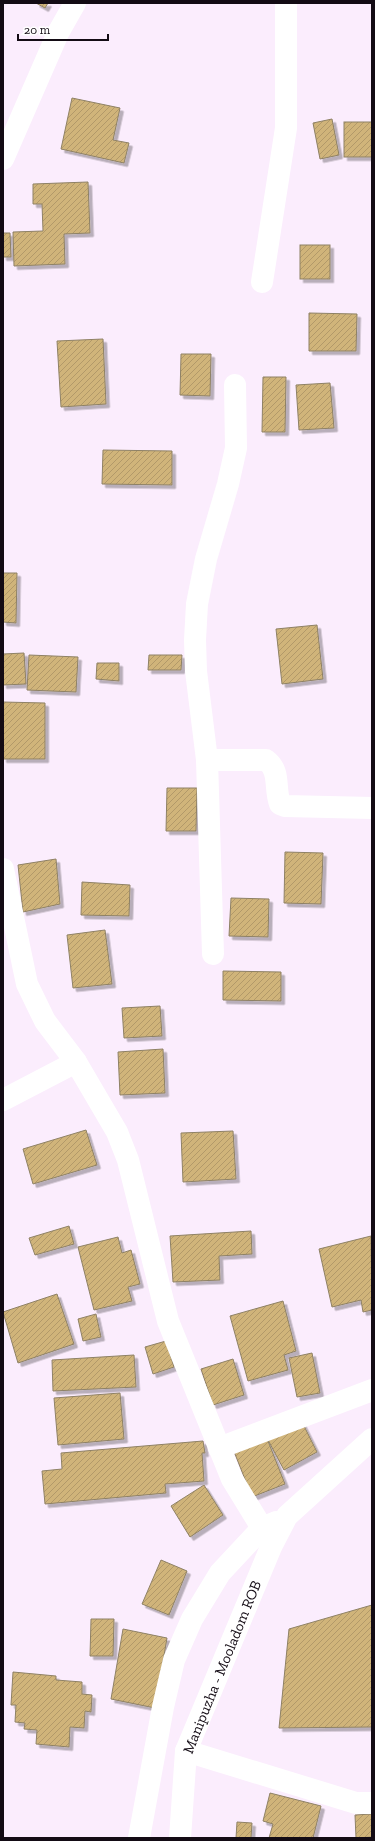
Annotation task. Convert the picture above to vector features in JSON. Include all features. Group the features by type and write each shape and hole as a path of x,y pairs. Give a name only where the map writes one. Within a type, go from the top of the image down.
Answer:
{"street":[{"path":"3,159 58,33 75,3"},
{"path":"262,282 286,128 286,3"},
{"path":"213,954 207,760 196,671 197,604 206,559 228,484 236,448 235,385"},
{"path":"207,760 266,760 275,770 278,798 280,804 285,806 372,808"},
{"path":"3,869 27,984 46,1020 76,1062 117,1132 128,1160 168,1321 232,1479 266,1537"},
{"path":"3,1100 76,1062"},
{"path":"219,1448 372,1390"},
{"path":"139,1838 163,1707 174,1660 192,1619 220,1573 266,1537 287,1516 372,1440"},
{"name":"Manipuzha - Mooladom ROB","path":"180,1838 186,1751 266,1537"},
{"path":"186,1751 356,1803 372,1803"}],"building":[{"path":"36,3 48,3 45,8"},
{"path":"72,98 120,108 113,140 129,143 124,163 61,149"},
{"path":"332,119 339,155 320,159 313,123"},
{"path":"344,122 372,122 372,157 344,157"},
{"path":"88,182 90,233 64,234 65,264 14,266 13,232 43,231 42,204 33,204 33,184"},
{"path":"3,233 10,233 11,257 3,257"},
{"path":"300,245 330,245 330,279 300,279"},
{"path":"309,313 357,314 356,351 309,351"},
{"path":"103,339 106,404 61,407 57,341"},
{"path":"181,354 211,354 210,396 180,395"},
{"path":"263,377 286,377 285,432 262,432"},
{"path":"330,383 334,428 299,430 296,385"},
{"path":"103,450 172,451 172,485 102,484"},
{"path":"3,573 17,573 16,623 3,622"},
{"path":"317,625 323,679 282,684 276,629"},
{"path":"24,653 26,684 3,685 3,654"},
{"path":"29,655 78,657 76,692 27,690"},
{"path":"149,655 182,655 181,670 148,670"},
{"path":"97,663 119,663 119,681 96,679"},
{"path":"3,702 45,703 45,759 3,759"},
{"path":"167,788 197,788 196,831 166,831"},
{"path":"285,852 323,853 321,904 284,903"},
{"path":"56,859 60,904 23,912 18,865"},
{"path":"82,882 130,885 129,916 81,915"},
{"path":"231,898 269,899 268,937 229,936"},
{"path":"105,930 112,984 73,988 67,935"},
{"path":"223,971 281,972 281,1001 223,1000"},
{"path":"160,1006 162,1036 124,1038 122,1008"},
{"path":"163,1049 165,1093 120,1095 118,1052"},
{"path":"86,1130 97,1165 33,1184 23,1149"},
{"path":"233,1131 236,1179 183,1182 181,1133"},
{"path":"69,1226 74,1244 35,1255 29,1238"},
{"path":"251,1231 252,1254 219,1256 220,1280 173,1282 170,1236"},
{"path":"371,1236 372,1310 363,1312 361,1300 332,1307 319,1249"},
{"path":"118,1237 122,1253 131,1250 140,1284 128,1287 132,1301 94,1310 78,1247"},
{"path":"57,1294 74,1344 18,1363 3,1312"},
{"path":"283,1301 296,1351 284,1355 288,1370 248,1381 230,1316"},
{"path":"96,1314 101,1337 83,1341 78,1319"},
{"path":"166,1341 174,1367 153,1374 145,1347"},
{"path":"312,1353 320,1393 297,1397 289,1358"},
{"path":"134,1355 136,1387 53,1391 52,1360"},
{"path":"233,1359 244,1395 213,1405 201,1369"},
{"path":"120,1393 124,1439 58,1445 54,1398"},
{"path":"302,1422 317,1452 284,1470 268,1440"},
{"path":"266,1436 285,1484 252,1497 233,1449"},
{"path":"203,1441 205,1453 202,1453 204,1481 165,1484 166,1493 45,1504 42,1471 62,1469 61,1453"},
{"path":"204,1485 223,1515 190,1537 171,1506"},
{"path":"161,1560 187,1571 169,1615 142,1604"},
{"path":"372,1605 372,1727 279,1728 289,1629"},
{"path":"91,1619 114,1619 113,1656 90,1656"},
{"path":"123,1629 167,1638 155,1708 111,1699"},
{"path":"13,1672 56,1676 56,1680 82,1682 82,1694 92,1695 91,1712 85,1711 84,1728 70,1727 69,1747 36,1744 37,1730 24,1729 25,1723 15,1722 16,1705 11,1705"},
{"path":"270,1793 321,1806 313,1838 269,1838 273,1824 263,1821"},
{"path":"372,1814 372,1837 356,1838 355,1815"},
{"path":"237,1822 252,1823 251,1838 236,1838"}]}
